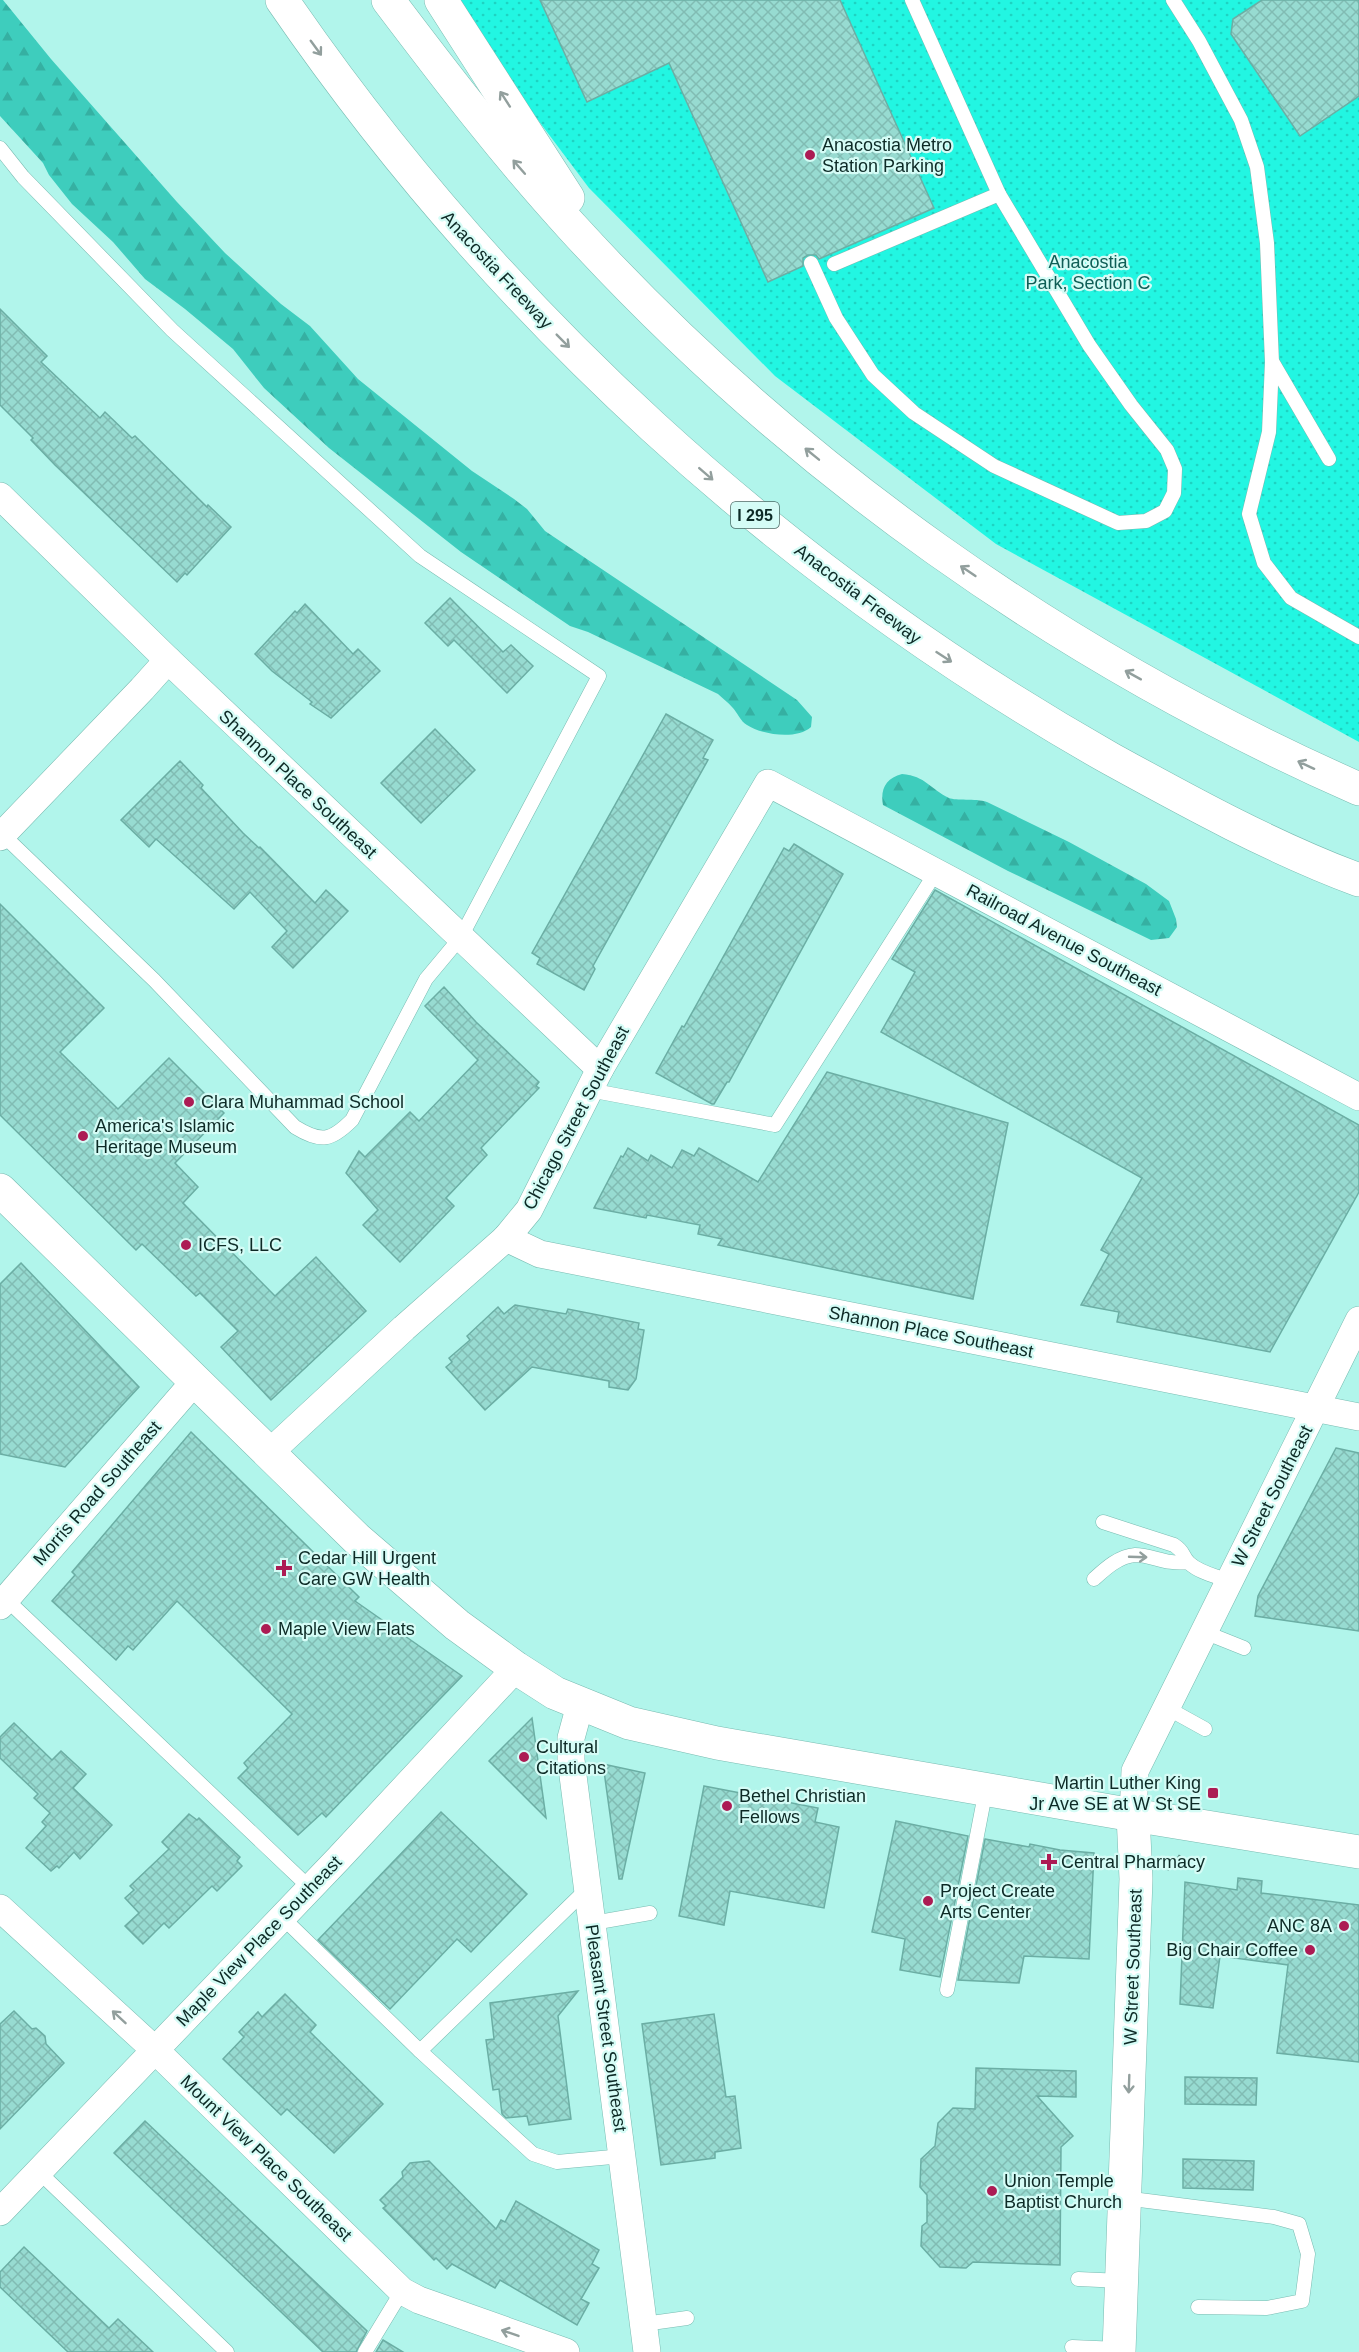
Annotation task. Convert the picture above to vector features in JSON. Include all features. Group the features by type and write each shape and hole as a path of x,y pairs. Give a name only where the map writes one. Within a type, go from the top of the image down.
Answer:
{"main road":[{"name":"Anacostia Freeway","path":"282,0 339,80 413,176 490,265 531,309 616,392 748,510 892,621 1042,718 1195,804 1300,856 1359,880"},
{"path":"388,0 497,141 574,229 697,354 838,475 922,540 1017,605 1120,668 1240,733 1359,789"},
{"path":"441,0 616,273"},
{"path":"0,1190 357,1539 465,1631 555,1693 629,1723 717,1743 1359,1852"},
{"name":"W Street Southeast","path":"1119,2351 1136,1879 1133,1815"}],"street":[{"name":"Shannon Place Southeast","path":"0,496 168,660 461,937 594,1079"},
{"path":"1,835 168,660"},
{"name":"Railroad Avenue Southeast","path":"768,783 1359,1097"},
{"name":"Chicago Street Southeast","path":"269,1453 404,1328 506,1238 529,1210 594,1079 768,783"},
{"name":"Shannon Place Southeast","path":"506,1238 540,1254 1359,1417"},
{"path":"1316,1409 1359,1320"},
{"name":"Morris Road Southeast","path":"5,1594 195,1381"},
{"name":"W Street Southeast","path":"1133,1815 1136,1771 1316,1409"},
{"name":"Maple View Place Southeast","path":"0,2212 310,1888 516,1668"},
{"name":"Pleasant Street Southeast","path":"580,1705 571,1738 571,1760 648,2352"},
{"name":"Mount View Place Southeast","path":"0,1908 154,2049 402,2291 419,2300 566,2352"},
{"path":"628,2352 644,2324"}],"lane":[{"path":"811,262 836,318 873,375 914,413 994,466 1118,523 1146,521 1166,511 1174,493 1175,469 1167,450 1131,405 1089,345 999,194 912,0"},
{"path":"1173,0 1241,120 1257,167 1267,243 1272,362 1269,432 1249,514 1263,563 1291,598 1359,637"},
{"path":"0,148 23,177 172,330 420,556 599,676 461,937 426,979 352,1120 339,1133 325,1138 311,1137 295,1126 154,980 1,835"},
{"path":"834,264 999,194"},
{"path":"1272,362 1329,459"},
{"path":"594,1079 775,1125 936,872"},
{"path":"1103,1522 1174,1545 1182,1550 1188,1562 1201,1570 1230,1581"},
{"path":"1094,1579 1122,1558 1136,1555 1170,1563 1188,1562"},
{"path":"5,1594 310,1888"},
{"path":"1204,1632 1244,1648"},
{"path":"1167,1708 1204,1729"},
{"path":"947,1990 986,1789"},
{"path":"420,2051 587,1889"},
{"path":"592,1923 650,1913"},
{"path":"282,1917 420,2051 532,2154 557,2162 623,2156"},
{"path":"38,2171 227,2352"},
{"path":"1124,2198 1274,2217 1299,2224 1308,2254 1302,2301 1266,2308 1198,2307"},
{"path":"1078,2279 1122,2281"},
{"path":"365,2352 402,2291"},
{"path":"644,2324 687,2318"},
{"path":"1072,2347 1119,2351"}],"path":[{"path":"1174,1865 1182,1855"}],"green space":[{"path":"0,0 3,0 51,59 225,253 281,304 310,326 358,379 472,471 527,509 545,531 797,700 812,717 811,727 789,735 779,735 753,728 743,722 718,694 588,632 570,626 461,552 329,448 264,388 233,349 145,279 113,242 72,204 49,175 43,163 0,116"},
{"name":"Anacostia Park, Section C","path":"448,0 1359,0 1359,742 996,544 775,376 589,188"},
{"path":"902,774 917,777 949,798 987,802 1069,842 1146,884 1169,901 1177,927 1169,938 1151,940 1008,871 883,805 882,794 885,785 892,778"}],"building":[{"name":"Anacostia Metro Station Parking","path":"540,0 840,0 934,208 819,259 816,255 808,255 803,258 803,266 768,282 669,63 587,102"},
{"path":"1262,0 1359,0 1359,96 1300,136 1231,34 1233,19"},
{"path":"0,309 47,356 41,362 100,418 105,412 132,438 135,436 207,507 208,505 231,527 187,575 185,573 177,582 55,465 31,440 33,438 0,405"},
{"path":"450,598 503,652 511,645 533,666 507,693 454,640 448,646 425,623"},
{"path":"305,604 353,654 358,649 380,671 331,718 310,704 312,702 272,671 255,654 295,611 297,613"},
{"path":"666,714 713,740 703,758 708,760 593,966 595,969 584,990 537,964 540,958 532,953"},
{"path":"435,729 475,770 421,823 381,783"},
{"path":"180,761 203,785 201,788 243,833 260,847 315,903 326,890 348,911 293,968 272,947 287,931 250,892 234,909 156,839 149,847 121,820"},
{"path":"794,844 843,874 729,1082 712,1104 656,1073 784,848 789,851"},
{"path":"935,890 1359,1125 1359,1192 1270,1352 1117,1322 1119,1312 1081,1305 1109,1254 1101,1250 1142,1178 881,1032 915,972 892,959"},
{"path":"0,904 104,1008 60,1052 118,1109 169,1058 224,1113 175,1163 198,1187 183,1203 275,1296 316,1257 366,1311 271,1400 221,1347 238,1331 200,1293 196,1296 142,1244 136,1250 0,1115"},
{"path":"444,987 476,1022 539,1082 536,1086 539,1088 481,1148 487,1155 446,1198 454,1206 400,1262 363,1225 378,1210 346,1173 359,1151 365,1157 410,1112 419,1121 478,1060 425,1006"},
{"path":"827,1072 1008,1123 973,1299 718,1245 722,1239 698,1234 700,1225 594,1208 621,1156 623,1157 628,1148 648,1161 651,1155 672,1168 682,1150 694,1156 699,1148 758,1182"},
{"path":"21,1263 139,1387 65,1467 0,1454 0,1284"},
{"path":"515,1305 566,1314 568,1309 639,1323 638,1329 644,1330 636,1379 628,1390 609,1387 609,1381 532,1367 485,1410 446,1367 452,1362 449,1358 470,1340 467,1336 498,1307 504,1314"},
{"name":"Maple View Flats","path":"191,1432 359,1597 355,1601 462,1676 326,1817 322,1813 298,1835 238,1778 248,1768 244,1763 292,1714 177,1601 133,1650 128,1646 116,1660 52,1601 75,1575 72,1572"},
{"path":"1336,1448 1359,1453 1359,1631 1255,1616 1258,1596"},
{"path":"532,1718 546,1818 489,1761"},
{"path":"14,1723 52,1760 61,1751 86,1774 73,1788 112,1825 80,1859 74,1852 59,1868 57,1866 51,1871 26,1848 46,1826 42,1822 50,1813 34,1798 38,1794 0,1758 0,1737"},
{"path":"603,1764 645,1773 622,1879 619,1879"},
{"path":"704,1786 818,1808 815,1822 839,1827 824,1908 730,1891 724,1925 679,1916"},
{"path":"441,1812 527,1894 471,1952 457,1939 390,2009 318,1940"},
{"path":"189,1814 197,1820 199,1818 240,1857 237,1861 242,1866 217,1891 212,1886 169,1928 164,1923 143,1944 125,1926 139,1913 125,1898 134,1890 130,1886 169,1849 162,1842"},
{"path":"896,1821 968,1836 940,1977 900,1970 905,1939 872,1932"},
{"path":"985,1839 1029,1847 1030,1844 1094,1853 1089,1959 1024,1956 1019,1983 958,1980"},
{"path":"1238,1878 1262,1881 1261,1893 1359,1905 1359,2062 1277,2053 1288,1965 1220,1956 1213,2008 1180,2004 1185,1882 1237,1890"},
{"path":"578,1991 558,2016 571,2119 529,2125 527,2116 506,2118 502,2114 499,2089 493,2090 486,2040 494,2039 490,2003"},
{"path":"285,1994 316,2025 310,2032 383,2104 334,2153 287,2109 281,2115 223,2059 244,2037 239,2032 258,2012 262,2017"},
{"path":"14,2011 32,2029 36,2028 45,2036 46,2044 64,2063 0,2129 0,2024"},
{"path":"714,2014 726,2097 735,2096 741,2148 715,2152 715,2158 661,2165 642,2024"},
{"name":"Union Temple Baptist Church","path":"976,2068 1076,2071 1076,2097 1037,2096 1073,2136 1061,2147 1060,2265 973,2262 966,2268 940,2267 921,2246 922,2226 927,2222 927,2195 920,2187 921,2159 935,2146 938,2123 953,2108 975,2109"},
{"path":"1185,2077 1257,2078 1256,2105 1185,2104"},
{"path":"145,2121 367,2331 356,2352 323,2352 114,2153"},
{"path":"1183,2159 1254,2161 1253,2190 1183,2188"},
{"path":"429,2161 496,2229 501,2220 505,2222 516,2201 599,2250 592,2264 599,2268 581,2299 589,2303 577,2325 500,2280 495,2288 452,2264 447,2269 436,2258 434,2260 383,2208 386,2206 380,2200 403,2177 402,2172 410,2163"},
{"path":"24,2247 109,2328 118,2319 153,2352 68,2352 0,2287 0,2272"},
{"path":"383,2340 403,2352 376,2352"}],"place":[{"name":"Anacostia Metro Station Parking","path":"810,155"},
{"name":"Clara Muhammad School","path":"189,1102"},
{"name":"America's Islamic Heritage Museum","path":"83,1136"},
{"name":"ICFS, LLC","path":"186,1245"},
{"name":"Cedar Hill Urgent Care GW Health","path":"284,1568"},
{"name":"Maple View Flats","path":"266,1629"},
{"name":"Cultural Citations","path":"524,1757"},
{"name":"Martin Luther King Jr Ave SE at W St SE","path":"1213,1793"},
{"name":"Bethel Christian Fellows","path":"727,1806"},
{"name":"Central Pharmacy","path":"1049,1862"},
{"name":"Project Create Arts Center","path":"928,1901"},
{"name":"ANC 8A","path":"1344,1926"},
{"name":"Big Chair Coffee","path":"1310,1950"},
{"name":"Union Temple Baptist Church","path":"992,2191"}]}
